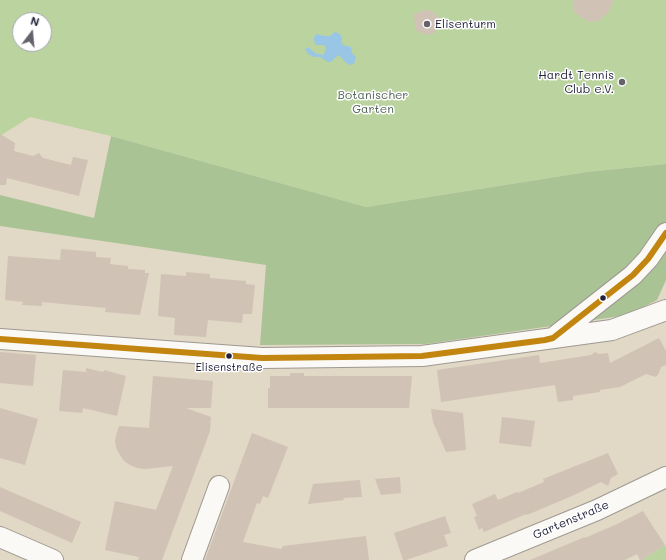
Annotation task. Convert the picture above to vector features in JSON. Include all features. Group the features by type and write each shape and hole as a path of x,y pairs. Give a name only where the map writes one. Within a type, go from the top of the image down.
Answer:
{"street":[{"path":"553,338 633,275 648,259 666,233"},
{"path":"0,339 262,358 422,356 612,330 666,310"},
{"name":"Gartenstraße","path":"474,560 597,510 666,477"},
{"path":"192,560 219,486"},
{"path":"0,537 53,560"}],"green space":[{"name":"Botanischer Garten","path":"0,0 666,0 666,164 587,172 366,207 111,136 30,117 0,136"},
{"path":"111,136 366,207 587,172 666,164 666,280 657,300 628,315 426,344 260,345 266,265 0,226 0,195 94,218"},
{"path":"665,545 666,560 642,560"}],"water":[{"path":"335,32 340,34 343,45 351,47 352,53 356,57 354,64 350,65 338,55 331,62 328,62 320,57 314,57 308,54 305,49 308,47 315,53 323,55 326,48 324,45 316,45 314,37 317,34 330,36"}],"building":[{"path":"573,0 614,0 608,13 598,21 589,22 574,12"},
{"name":"Elisenturm","path":"425,10 433,12 439,18 439,26 434,33 427,35 416,30 414,14"},
{"path":"0,134 15,143 14,151 33,156 39,153 43,158 71,165 73,157 88,160 79,196 7,178 6,185 0,185"},
{"path":"61,249 96,252 96,257 111,258 110,264 128,266 128,269 145,270 145,273 149,273 140,315 105,312 106,308 42,302 42,306 22,305 23,302 5,300 8,256 60,260"},
{"path":"186,272 210,274 210,278 246,281 246,284 255,285 252,314 243,314 242,323 208,320 206,337 174,335 175,318 158,316 161,274 186,276"},
{"path":"659,338 666,351 666,365 661,367 656,377 646,374 620,387 573,396 573,400 558,402 555,385 441,402 437,370 539,355 540,363 591,355 595,352 599,354 608,353 610,363"},
{"path":"0,352 36,355 33,386 0,383"},
{"path":"86,368 103,372 104,370 126,376 117,416 83,408 82,413 59,411 63,370 86,372"},
{"path":"290,373 304,373 304,376 412,376 409,408 268,408 268,388 270,388 270,376 290,376"},
{"path":"153,376 213,381 211,408 186,408 211,417 210,431 162,560 138,560 139,557 105,550 115,501 156,510 173,466 145,469 137,468 124,461 116,447 115,441 119,426 149,428"},
{"path":"0,408 38,419 25,465 0,458"},
{"path":"431,409 463,413 466,450 446,452 433,422"},
{"path":"502,417 535,421 531,447 499,443"},
{"path":"252,433 288,447 268,498 263,496 260,504 257,503 243,542 281,549 283,546 366,536 369,560 205,560"},
{"path":"608,453 618,474 611,478 608,486 601,482 572,496 484,532 482,528 479,530 474,517 477,516 472,504 495,494 498,500 517,492 518,493 544,482 543,479"},
{"path":"400,477 401,493 381,495 375,479"},
{"path":"360,480 362,497 343,498 344,500 308,504 313,484"},
{"path":"0,487 81,522 72,543 0,511"},
{"path":"643,511 665,545 642,560 640,560 637,554 625,560 530,560 615,525"},
{"path":"445,516 451,533 444,535 448,546 403,560 394,533"}],"transit line":[{"path":"0,339 262,358 422,356 545,340 553,338 633,275 648,259 666,233"}],"place":[{"name":"Elisenturm","path":"427,24"},
{"name":"Hardt Tennis Club e.V.","path":"622,82"},
{"name":"Elisenstraße","path":"229,356"}]}
